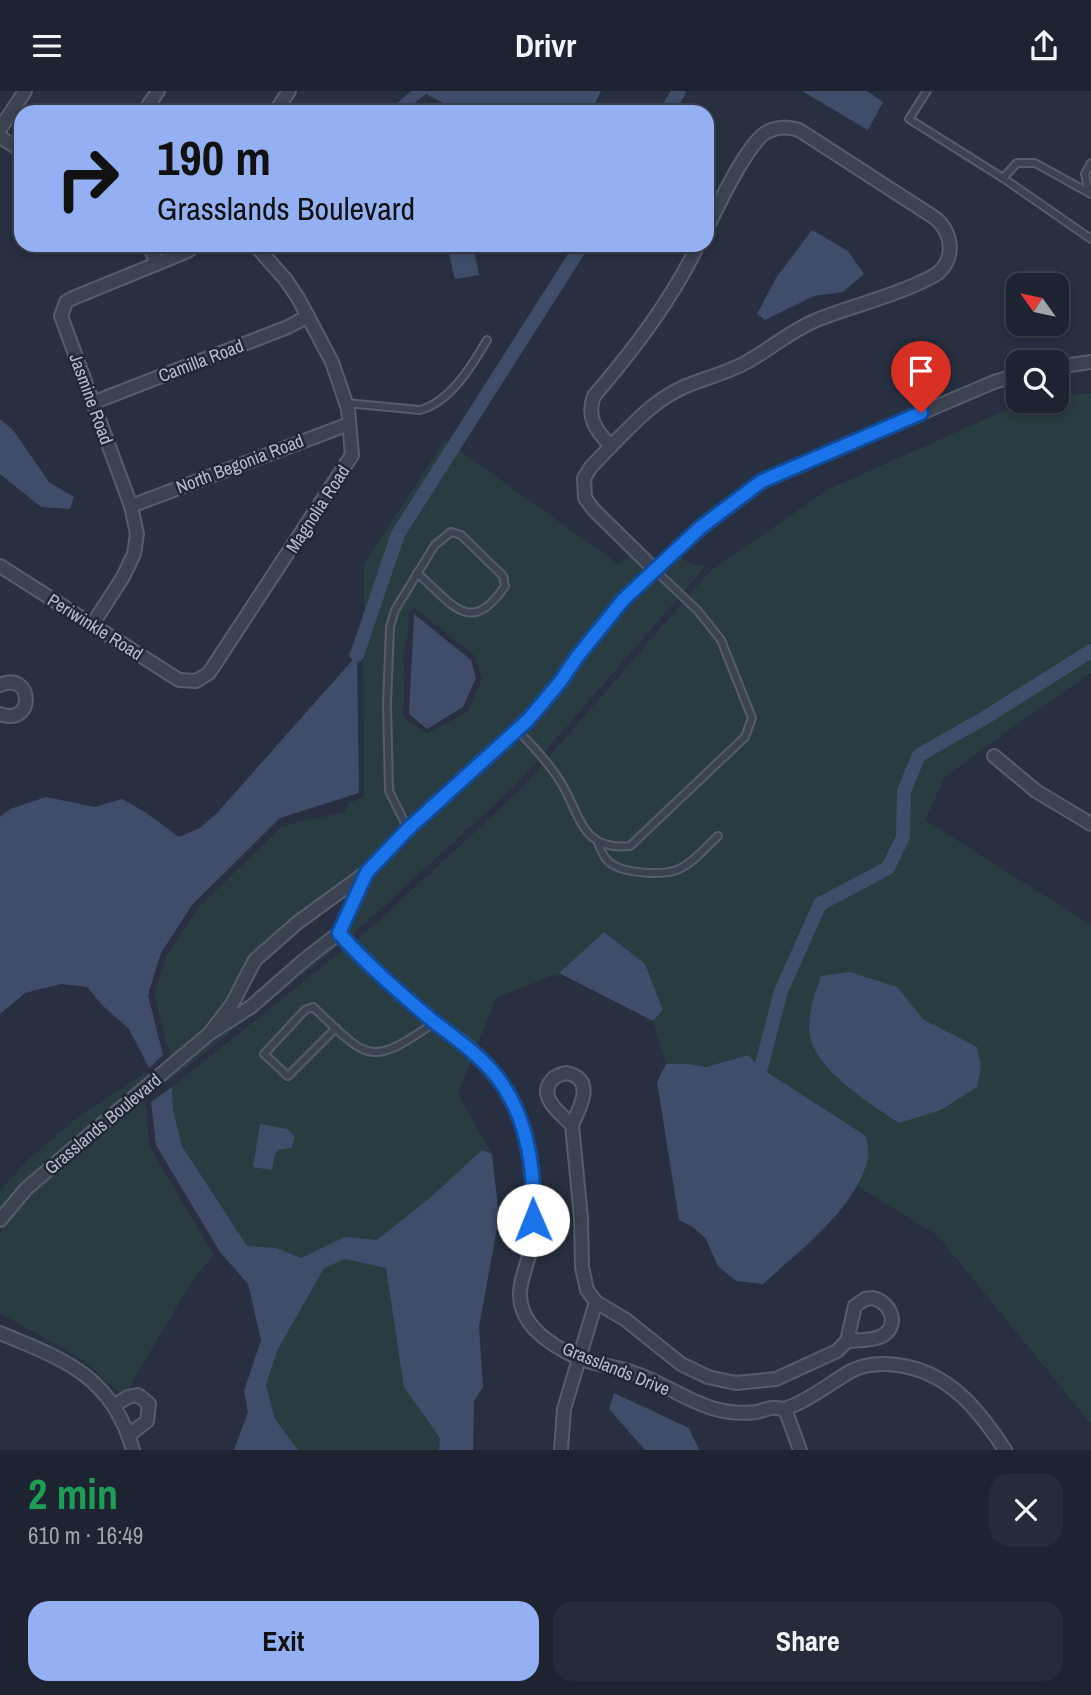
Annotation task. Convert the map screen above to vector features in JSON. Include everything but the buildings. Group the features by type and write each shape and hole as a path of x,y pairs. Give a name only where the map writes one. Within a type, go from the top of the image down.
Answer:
{"street":[{"path":"0,129 14,108"},
{"path":"654,569 585,498 584,478 591,467 638,418 668,396 748,362 799,328 876,301 935,275 948,258 948,235 934,218 799,130 787,127 768,131 755,143 714,214"},
{"path":"152,252 157,264"},
{"name":"Jasmine Road","path":"92,625 123,577 134,554 137,534 131,506 61,316 62,309 66,302 73,298 186,252"},
{"name":"Magnolia Road","path":"192,681 209,673 349,461 353,449 346,403 332,362 286,280 261,252"},
{"path":"611,446 593,425 591,417 594,395 649,328 694,252"},
{"name":"Camilla Road","path":"92,403 288,327 308,316"},
{"path":"1069,365 1091,362"},
{"name":"Grasslands Boulevard","path":"210,1033 232,1004 255,960 297,923 367,872 408,829 517,730 560,682 624,599 701,527 762,481 1006,378"},
{"name":"North Begonia Road","path":"131,506 349,424"},
{"name":"Periwinkle Road","path":"0,566 179,680 192,681"},
{"path":"0,685 9,682 19,685 26,694 26,705 18,714 0,714"},
{"path":"994,756 1036,791 1091,824"},
{"name":"Grasslands Boulevard","path":"0,1220 26,1189 210,1033 252,1006 339,933 367,872"},
{"name":"Grasslands Drive","path":"339,933 372,967 435,1022 473,1050 498,1078 514,1105 528,1148 534,1194 531,1244 520,1293 524,1315 541,1337 578,1357 639,1374 707,1408 732,1413 785,1409 853,1370 882,1363 910,1366 937,1377 962,1395 984,1418 1005,1450"},
{"path":"572,1125 581,1218 582,1267 587,1290 596,1302 626,1320 681,1364 708,1377 728,1382 754,1383 776,1379 837,1351 847,1341"},
{"path":"561,1450 564,1409 596,1302"},
{"path":"0,1333 55,1356 99,1388 115,1405 133,1450"},
{"path":"115,1405 128,1397 138,1395 149,1404 147,1421 128,1435"},
{"path":"785,1409 800,1450"}],"lane":[{"path":"927,91 909,119 1003,178 1091,239"},
{"path":"1003,178 1017,163 1035,163 1090,194"},
{"path":"1090,194 1085,174 1091,163"},
{"path":"346,403 420,409 430,407 455,384 487,340"},
{"path":"408,829 388,791 389,640 395,610 417,573 435,545 451,532 461,534 503,576 505,586 483,611 473,614 463,612 417,573"},
{"path":"598,843 615,847 630,846 745,737 752,718 721,640 698,611 654,569"},
{"path":"517,730 535,748 560,781 583,828 598,843 602,855 611,864 664,874 688,864 718,836"},
{"path":"336,1028 289,1076 264,1054 305,1010 313,1007 336,1028 359,1049 375,1053 389,1051 404,1044 435,1022"}],"green space":[{"path":"1091,393 1091,673 945,777 925,820 1091,925 1091,1424 937,1235 857,1186 868,1156 866,1136 761,1068 748,1055 706,1067 666,1064 653,1021 663,1010 604,932 559,973 496,998 458,1094 492,1154 499,1217 479,1327 483,1387 474,1401 473,1450 298,1450 275,1419 266,1385 277,1350 247,1246 182,1146 173,1109 172,1087 373,926 521,789 710,571 829,489 1006,410 1006,413 1069,413 1069,395"},
{"path":"445,440 618,564 630,555 645,569 618,595 523,715 403,824 361,867 292,918 250,955 225,1000 205,1028 163,1064 171,1053 154,995 166,956 197,909 282,826 344,812 349,803 364,797 363,655 355,649 346,658 364,622 364,564","holes":["414,608 475,656 482,679 468,711 427,734 405,719 403,655 409,611"]},
{"path":"679,557 692,564 706,566 516,785 351,936 348,933 373,876 413,834 534,725 629,604"},
{"path":"339,943 340,945 168,1082 147,1097 145,1100 150,1147 214,1255 194,1278 130,1390 120,1393 81,1359 0,1313 0,1232 31,1194 211,1042 257,1011"},
{"path":"145,1073 151,1074 21,1184 0,1208 0,1191 28,1160 72,1122"}],"water":[{"path":"411,91 601,91 594,105 447,105 426,94 412,105 395,105"},
{"path":"802,91 867,91 883,102 868,130"},
{"path":"812,230 848,251 864,274 843,292 814,296 765,320 757,314 776,278"},
{"path":"449,252 474,252 479,275 455,279"},
{"path":"0,419 13,430 49,482 74,497 70,509 41,507 0,474"},
{"path":"414,614 471,660 476,678 463,707 427,729 409,714"},
{"path":"357,655 359,793 280,818 192,905 161,953 148,995 163,1055 149,1068 129,1029 102,1005 87,987 61,984 25,993 0,1014 0,817 10,809 46,797 95,807 122,799 179,837 200,828 217,813"},
{"path":"604,932 645,964 663,1010 653,1021 559,973"},
{"path":"850,972 897,987 924,1020 977,1047 981,1068 977,1087 941,1110 899,1123 846,1085 822,1061 814,1048 809,1020 821,976"},
{"path":"748,1055 761,1068 866,1136 868,1150 862,1176 839,1211 809,1243 763,1284 736,1281 718,1266 706,1239 693,1227 679,1220 657,1082 666,1064 706,1067"},
{"path":"172,1087 173,1109 182,1146 247,1246 276,1248 301,1258 345,1237 377,1240 431,1197 482,1150 492,1154 499,1217 479,1327 483,1387 474,1401 473,1450 439,1450 440,1438 404,1387 386,1268 345,1259 324,1268 277,1351 266,1385 275,1419 298,1450 234,1450 248,1412 244,1391 261,1340 248,1284 220,1252 156,1145 151,1102"},
{"path":"260,1124 287,1129 295,1137 291,1148 278,1150 275,1154 272,1170 253,1167"},
{"path":"614,1393 689,1428 699,1450 645,1450 609,1409"}],"waterway":[{"path":"670,105 679,91"},
{"path":"357,655 398,534 578,252"},
{"path":"761,1068 781,991 820,904 888,868 903,837 904,791 919,755 986,717 1091,651"}],"route":[{"path":"533,1220 534,1194 528,1148 514,1105 498,1078 473,1050 433,1020 372,967 339,933 367,872 408,829 528,720 624,599 701,527 762,481 921,413"}]}
